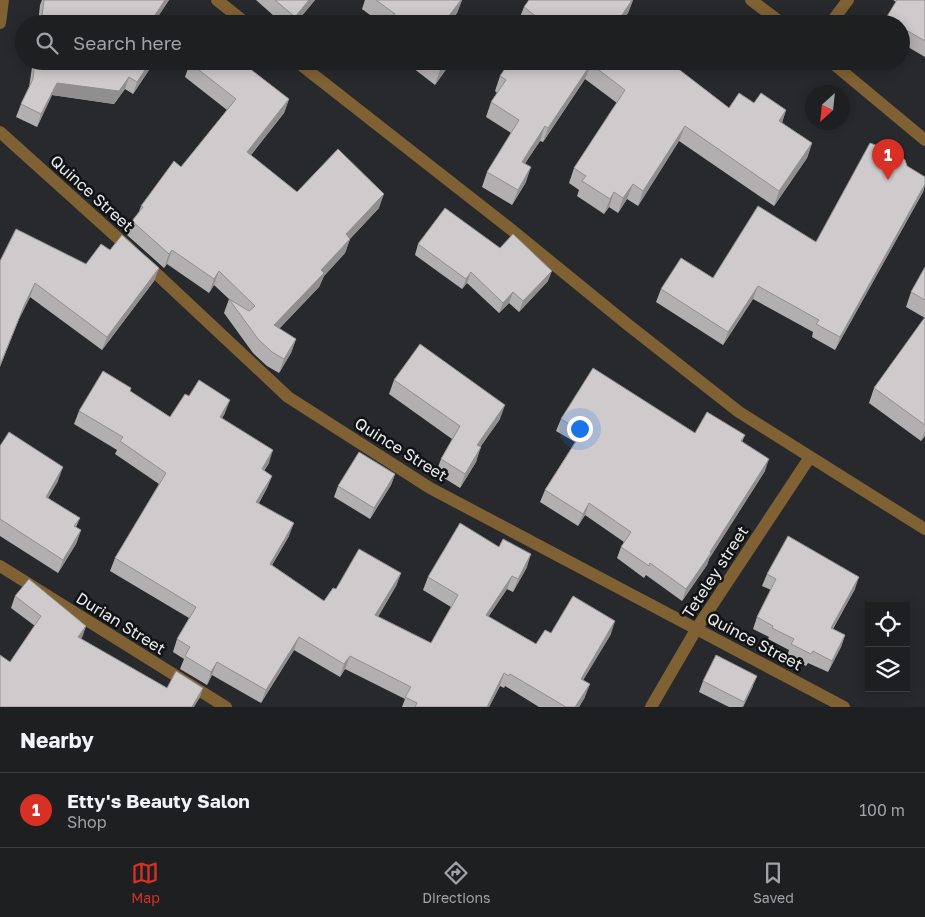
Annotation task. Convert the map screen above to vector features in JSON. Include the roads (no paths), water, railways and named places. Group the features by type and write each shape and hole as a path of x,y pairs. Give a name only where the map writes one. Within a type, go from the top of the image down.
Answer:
{"street":[{"path":"0,23 3,0"},
{"path":"217,0 236,15"},
{"path":"751,0 771,15"},
{"path":"837,15 848,0"},
{"path":"307,70 508,227 739,412 925,529"},
{"path":"841,70 925,140"},
{"name":"Quince Street","path":"0,132 160,276 288,396 430,488 844,707"},
{"name":"Teteley street","path":"652,707 697,628 810,457"},
{"name":"Durian Street","path":"0,566 226,707"}],"place":[{"name":"Etty's Beauty Salon","path":"888,180"}]}
